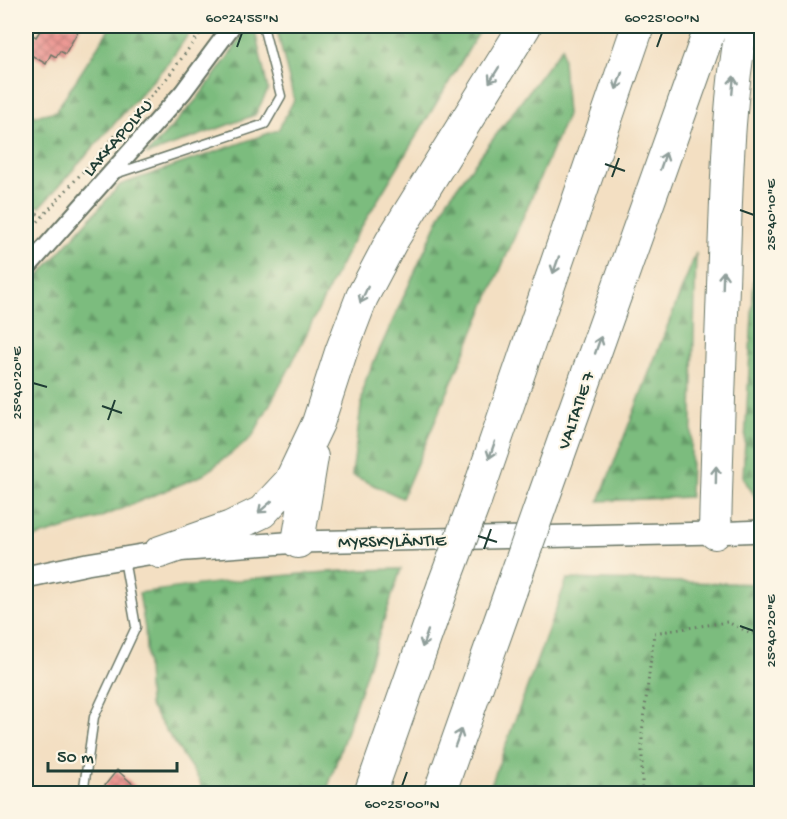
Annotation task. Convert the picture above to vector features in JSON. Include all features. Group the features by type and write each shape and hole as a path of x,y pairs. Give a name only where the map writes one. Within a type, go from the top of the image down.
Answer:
{"highway":[{"path":"160,552 231,527 262,512 290,482 318,423 358,308 391,242 525,26"},
{"path":"370,794 475,501 638,26"},
{"name":"VALTATIE 7","path":"439,794 711,26"},
{"path":"715,533 729,131 735,65 742,26"},
{"path":"298,542 318,423"}],"street":[{"name":"LAKKAPOLKU","path":"26,269 183,92 232,26"},
{"name":"MYRSKYLÄNTIE","path":"26,577 160,552 298,542 762,531"}],"lane":[{"path":"109,176 265,124 281,96 263,26"},
{"path":"83,794 94,717 136,627 124,558"}],"path":[{"path":"26,235 168,77 204,26"},
{"path":"26,209 43,216"},
{"path":"642,794 642,733 654,633 727,622 762,638"}],"green space":[{"path":"111,26 194,26 169,62 40,207 26,202 26,118 56,111"},
{"path":"247,26 254,26 268,90 255,115 146,155 198,98 233,50"},
{"path":"276,26 483,26 351,244 289,369 252,437 203,475 99,518 26,540 26,290 120,185 278,130 294,100"},
{"path":"562,47 567,115 402,498 352,475 364,384 448,199"},
{"path":"761,153 762,501 758,501 743,478"},
{"path":"696,253 690,497 599,501"},
{"path":"401,569 326,793 202,793 200,781 149,705 145,629 139,593 269,577 335,571"},
{"path":"567,579 761,584 761,793 488,793"}],"building":[{"path":"43,26 81,26 65,54 60,51 56,57 51,54 46,64 26,52 26,31 36,37"},
{"path":"117,770 144,794 98,794"}]}
